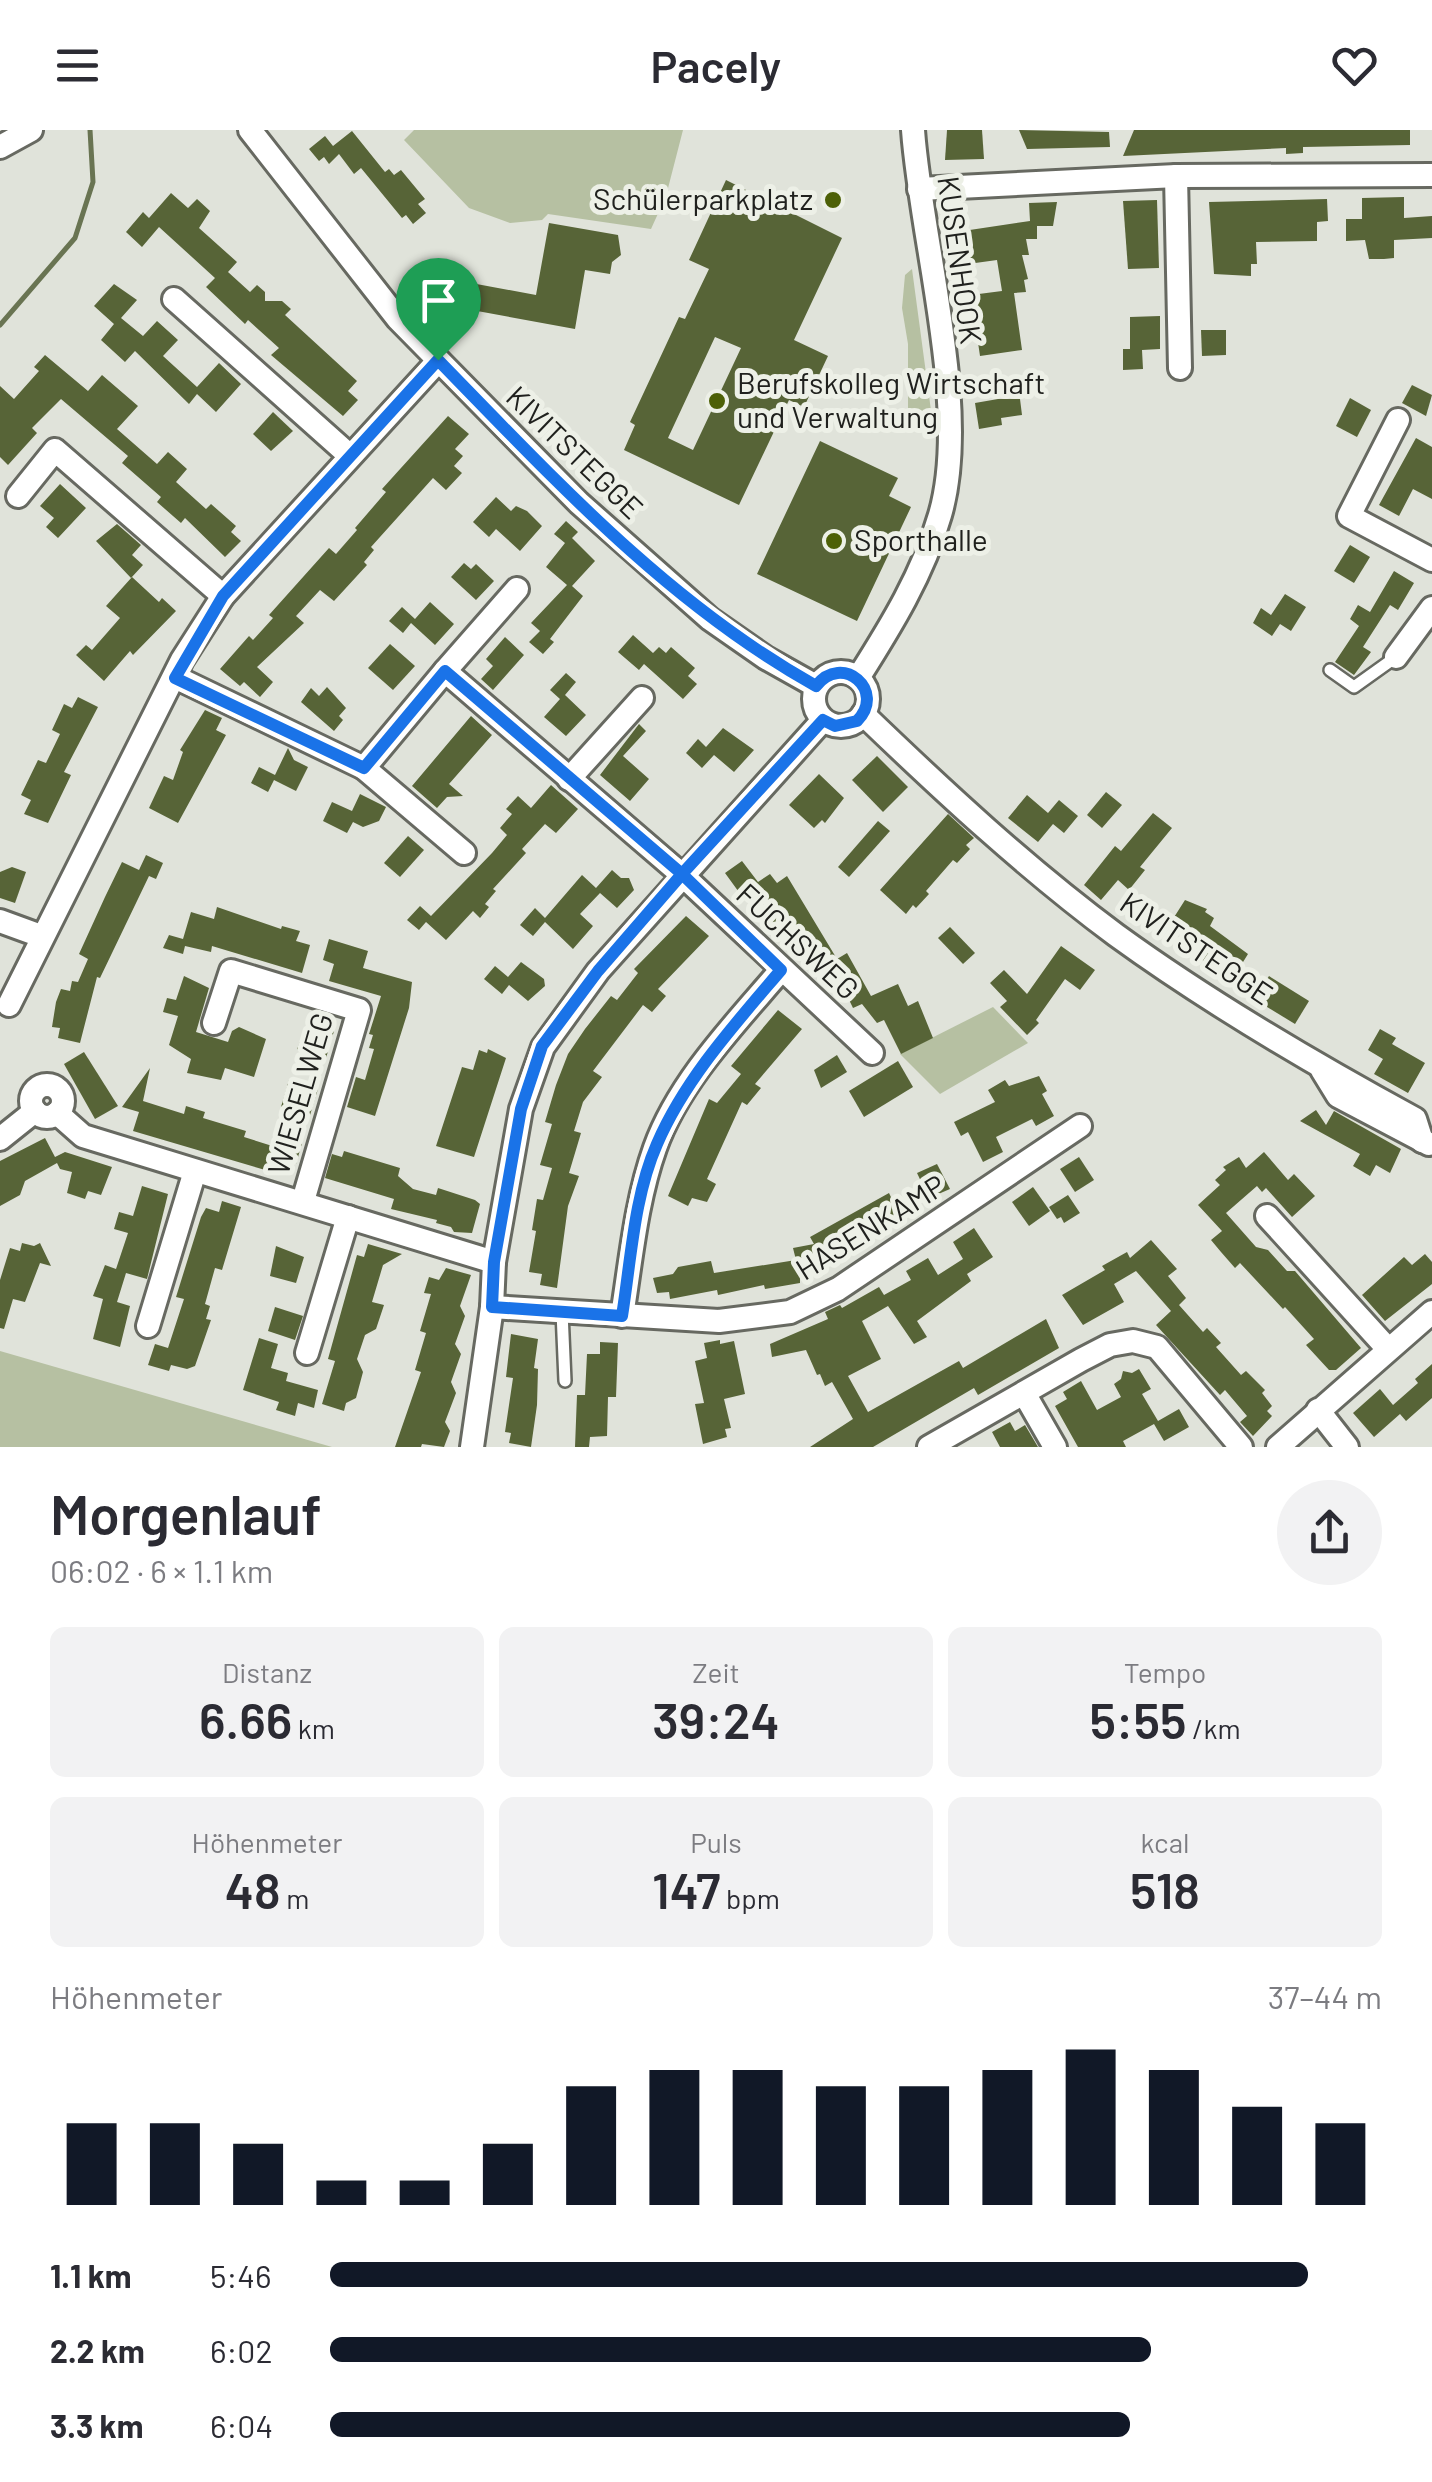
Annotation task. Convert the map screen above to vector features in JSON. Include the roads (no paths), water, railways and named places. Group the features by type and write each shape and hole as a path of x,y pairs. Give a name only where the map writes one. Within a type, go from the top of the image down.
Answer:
{"street":[{"path":"0,147 31,130"},
{"name":"KIVITSTEGGE","path":"250,130 391,310 578,503 724,629 816,686"},
{"name":"KUSENHOOK","path":"858,678 910,591 940,514 946,485 948,398 913,130"},
{"path":"920,189 1176,176 1432,175"},
{"path":"1176,176 1180,368"},
{"path":"174,299 349,455"},
{"path":"9,1005 175,678 223,596 438,360"},
{"path":"1398,420 1349,516 1432,560"},
{"path":"18,496 55,450 223,596"},
{"path":"364,768 517,589"},
{"path":"1396,657 1432,608"},
{"name":"FUCHSWEG","path":"445,671 682,874 872,1053"},
{"path":"838,672 858,678 868,694 863,714 847,726 823,720 814,704 816,686 829,674 838,672"},
{"path":"175,678 364,768 464,852"},
{"path":"569,779 642,698"},
{"name":"KIVITSTEGGE","path":"863,714 955,803 1115,934 1320,1067 1414,1119 1427,1144"},
{"path":"472,1447 492,1307 494,1262 521,1109 542,1046 588,983 823,720"},
{"path":"0,921 41,936"},
{"path":"622,1316 638,1214 655,1146 681,1098 781,970"},
{"name":"WIESELWEG","path":"214,1024 231,971 359,1010 302,1201"},
{"name":"WIESELWEG","path":"0,1140 46,1112 83,1136 494,1262"},
{"name":"HASENKAMP","path":"492,1307 719,1321 790,1312 838,1289 1080,1126"},
{"path":"148,1326 195,1172"},
{"path":"1267,1216 1388,1349"},
{"path":"307,1354 348,1217"},
{"path":"1278,1447 1432,1312"},
{"path":"929,1447 1110,1345 1134,1341 1157,1348 1241,1447"},
{"path":"1024,1393 1056,1447"},
{"path":"1318,1410 1348,1447"}],"lane":[{"path":"1330,670 1354,686 1396,657"},
{"path":"562,1312 566,1381"}],"waterway":[{"path":"0,325 75,238 93,182 90,130"}],"place":[{"name":"Schülerparkplatz","path":"833,200"},
{"name":"Berufskolleg Wirtschaft und Verwaltung","path":"717,401"},
{"name":"Sporthalle","path":"834,541"}]}
